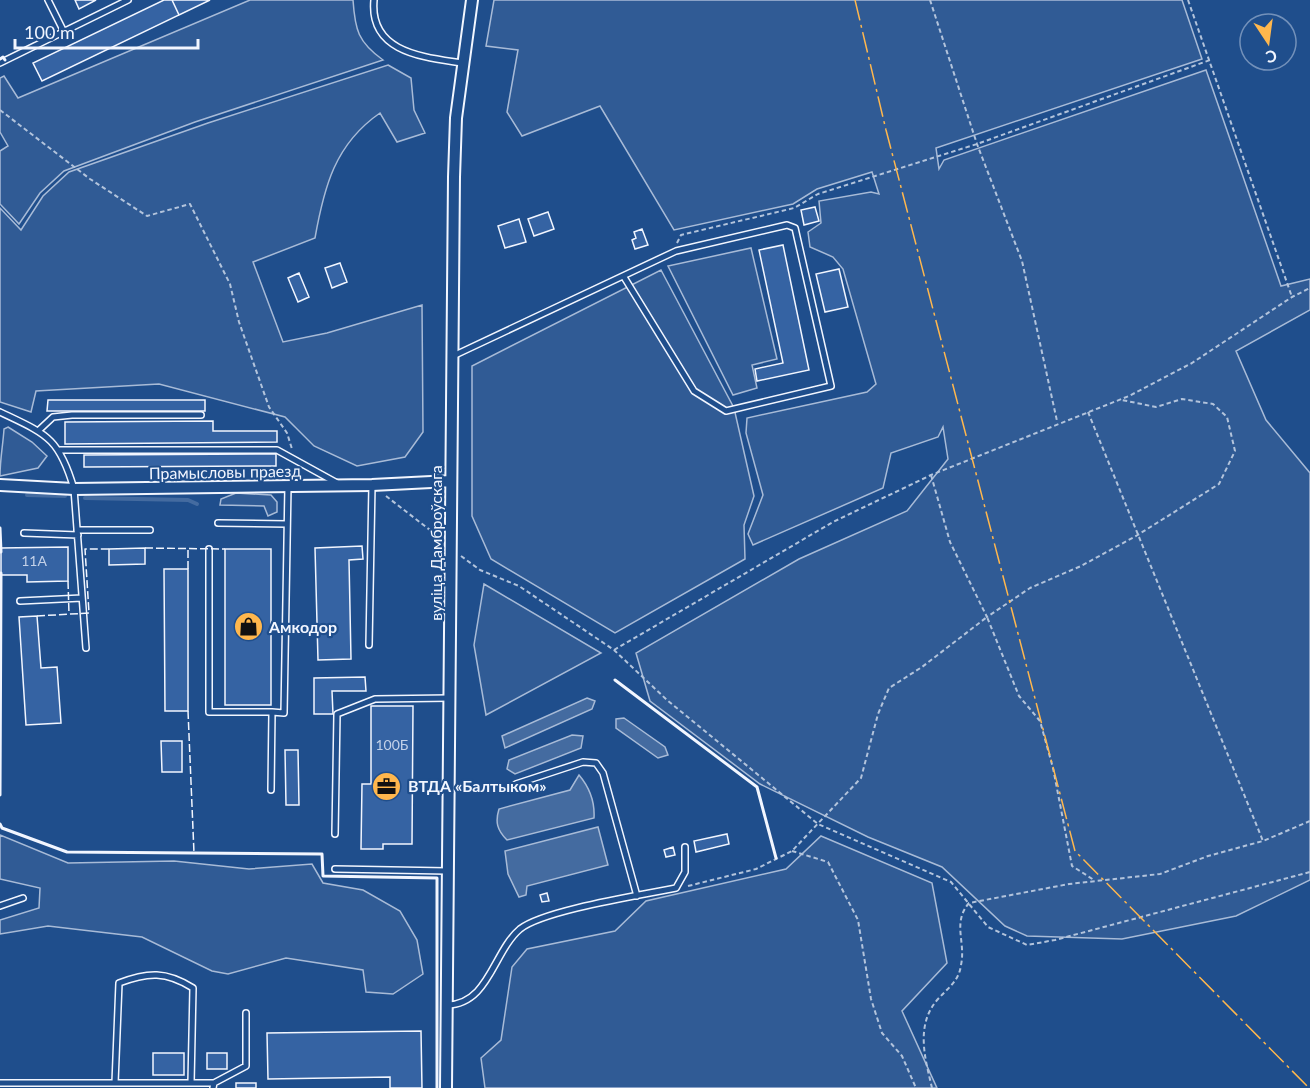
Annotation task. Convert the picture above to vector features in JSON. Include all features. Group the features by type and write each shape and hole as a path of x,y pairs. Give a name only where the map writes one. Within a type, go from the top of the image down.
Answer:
{"street":[{"name":"вуліца Дамброўскага","path":"446,1088 454,177 462,63 472,0"},
{"name":"Прамысловы праезд","path":"0,485 74,489 341,486 451,481"}],"lane":[{"path":"48,0 64,32"},
{"path":"0,63 128,0"},
{"path":"374,0 376,22 390,43 413,54 462,63"},
{"path":"453,356 676,251 787,225 795,228 831,386 726,411 694,391 624,277"},
{"path":"0,412 38,431 60,450 74,489 86,648"},
{"path":"38,431 53,417 72,415 201,415"},
{"path":"60,450 277,450 341,486"},
{"path":"369,645 372,485"},
{"path":"209,549 209,712 284,713 288,486"},
{"path":"218,523 287,524"},
{"path":"24,533 150,530"},
{"path":"20,601 82,598"},
{"path":"335,834 337,714 375,699 450,698"},
{"path":"271,790 272,712"},
{"path":"516,784 583,762 596,763 603,773 637,896"},
{"path":"447,1005 460,1005 478,992 505,947 520,929 542,918 676,888 685,872 685,847"},
{"path":"334,869 447,871"},
{"path":"0,906 23,898"},
{"path":"115,1083 118,983 143,974 176,977 193,988 191,1083"},
{"path":"0,1083 213,1085 246,1066 246,1013"}],"path":[{"path":"930,0 977,144 1022,261 1058,423"},
{"path":"1188,0 1292,297"},
{"path":"676,251 681,235 794,208 818,194 977,144 1210,60"},
{"path":"0,110 90,179 147,216 190,204 230,284 239,322 269,407 287,433 295,460"},
{"path":"614,650 833,522 931,475 1120,399 1192,363 1292,297 1310,288"},
{"path":"676,888 756,869 792,851 861,778 878,714 889,688 922,667 987,617 1030,588 1081,566 1136,536 1219,484 1235,451 1227,417 1214,404 1182,399 1156,407 1120,399"},
{"path":"1088,412 1136,536 1263,841"},
{"path":"931,475 950,542 987,617 1019,696 1040,721 1053,768 1072,866 1094,880"},
{"path":"372,485 480,570 519,586 614,650 667,700 818,824 951,882 988,927 1027,945 1055,940 1310,872"},
{"path":"932,1088 922,1039 929,1013 936,1002 957,981 962,964 959,924 962,911 969,903 1094,880 1132,879 1160,874 1208,856 1263,841 1310,821"},
{"path":"792,851 828,862 858,920 871,999 882,1032 902,1056 916,1088"}],"shaded area":[{"path":"250,0 353,0 359,34 368,47 383,60 195,122 64,171 40,193 19,224 0,204 0,151 8,146 0,132 0,78 4,76 18,98"},
{"path":"494,0 1182,0 1202,59 936,148 939,169 944,160 1206,70 1281,286 1310,279 1310,310 1236,351 1266,420 1310,473 1310,880 1236,916 1122,939 1027,936 1005,926 942,867 868,837 760,784 650,701 636,653 799,559 907,511 948,459 943,427 938,437 891,453 883,488 753,545 748,534 763,495 746,433 747,418 867,392 876,384 843,269 833,257 810,247 808,232 821,223 819,201 871,192 879,194 872,172 817,189 793,204 674,230 600,106 522,136 507,112 518,50 486,46"},
{"path":"388,65 411,78 414,110 425,133 397,142 380,113 352,138 334,168 323,201 315,238 253,262 283,342 327,333 422,305 423,432 405,457 357,466 314,446 285,417 159,384 36,391 31,412 0,402 0,208 21,230 43,196 69,172 208,123"},
{"path":"751,248 777,359 752,365 757,388 733,395 668,266"},
{"path":"661,270 734,408 754,496 744,525 745,559 615,633 491,559 472,516 472,366"},
{"path":"8,427 32,442 47,456 38,468 0,476 4,429"},
{"path":"236,493 271,495 277,502 277,512 268,516 264,506 220,505 221,499"},
{"path":"484,584 601,653 486,715 474,645"},
{"path":"587,698 595,701 592,709 505,748 502,736"},
{"path":"624,718 665,747 668,755 658,758 616,728 616,719"},
{"path":"572,735 583,736 581,748 515,774 507,769 509,760"},
{"path":"579,775 591,795 594,818 507,840 498,826 499,809 570,790"},
{"path":"598,827 608,865 527,886 526,895 519,897 508,874 505,851"},
{"path":"0,835 68,863 174,861 249,869 312,864 323,883 363,890 400,911 417,940 423,974 393,994 366,992 363,970 286,958 228,974 212,971 142,937 48,926 0,934 0,920 39,908 40,888 0,879"},
{"path":"821,836 932,883 947,963 902,1011 937,1088 485,1088 481,1058 501,1040 512,967 527,949 615,931 646,901 786,869"}],"building":[{"path":"75,0 96,0 79,9"},
{"path":"164,0 172,0 179,15 42,81 33,63"},
{"path":"172,0 210,0 179,15"},
{"path":"815,207 819,221 804,225 801,210"},
{"path":"548,212 554,229 534,236 528,219"},
{"path":"519,219 526,242 505,248 498,226"},
{"path":"642,229 648,245 635,249 632,240 636,238 634,232"},
{"path":"783,245 809,370 757,381 755,369 783,363 759,250"},
{"path":"340,263 347,282 332,288 325,268"},
{"path":"839,269 848,307 825,312 816,274"},
{"path":"299,273 309,297 298,302 288,278"},
{"path":"48,400 205,400 205,411 47,411"},
{"path":"213,421 213,431 277,431 277,442 65,444 65,422"},
{"path":"276,454 276,466 84,467 84,455"},
{"path":"362,546 363,559 349,560 351,659 318,660 315,548"},
{"path":"68,547 68,581 27,582 27,575 1,575 1,548"},
{"path":"145,548 145,564 109,565 109,549"},
{"name":"Амкодор","path":"225,549 271,549 271,705 225,705"},
{"path":"164,569 188,569 188,711 165,711"},
{"path":"37,616 41,668 57,667 61,723 26,725 19,617"},
{"path":"365,677 366,691 332,691 333,714 314,714 314,678"},
{"path":"371,706 413,706 412,844 383,844 383,849 361,849 362,784 371,784"},
{"path":"161,741 182,741 182,772 162,772"},
{"path":"285,750 298,750 299,805 286,805"},
{"path":"727,834 729,844 696,852 694,841"},
{"path":"673,847 675,855 666,857 664,850"},
{"path":"547,893 549,901 542,902 540,895"},
{"path":"421,1031 422,1088 390,1088 390,1077 268,1079 267,1033"},
{"path":"153,1053 184,1053 184,1075 153,1075"},
{"path":"207,1053 227,1053 227,1069 207,1069"},
{"path":"236,1083 256,1083 256,1088 236,1088"}],"waterway":[{"path":"27,495 65,496"},
{"path":"85,498 188,500 197,504"}],"fence":[{"path":"145,548 225,549"},
{"path":"37,616 89,613 85,549 109,549"},
{"path":"188,549 188,569"},
{"path":"68,581 69,614"},
{"path":"188,711 194,853"}],"wall":[{"path":"0,59 3,57 5,60"},
{"path":"0,528 1,552"},
{"path":"0,795 1,573"},
{"path":"615,680 757,787 776,858"},
{"path":"0,824 2,828 67,852 322,854 323,876 437,878 437,1088"}],"power":[{"path":"855,0 886,130 1075,851 1309,1088"}],"place":[{"name":"Амкодор","path":"248,627"},
{"name":"ВТДА «Балтыком»","path":"387,786"}]}
